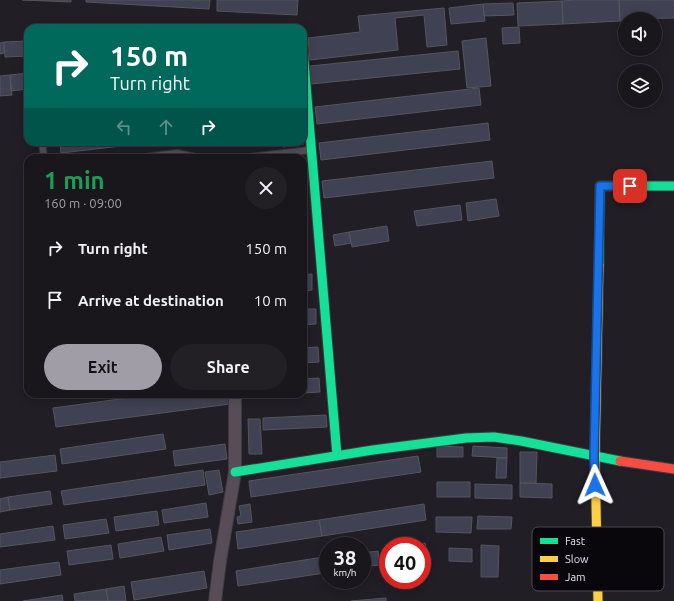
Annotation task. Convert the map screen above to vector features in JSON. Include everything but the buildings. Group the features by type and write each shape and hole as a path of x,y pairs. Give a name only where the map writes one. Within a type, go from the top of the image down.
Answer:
{"street":[{"path":"307,94 337,456"},
{"path":"596,527 594,456 600,186 674,186"},
{"path":"215,601 235,472 235,398"},
{"path":"235,472 466,438 494,437 594,456 674,469"},
{"path":"598,591 598,601"}],"lane":[{"path":"277,154 312,150"},
{"path":"169,154 182,154"}],"traffic: fast":[{"path":"307,97 337,456"},
{"path":"599,265 600,186 674,186"},
{"path":"235,472 373,450 466,438 494,437 620,461"}],"traffic: slow":[{"path":"596,527 595,456 599,265"},
{"path":"598,591 598,601"}],"traffic: jam":[{"path":"620,461 674,469"}],"route":[{"path":"595,485 594,456 600,186 630,186"}]}
